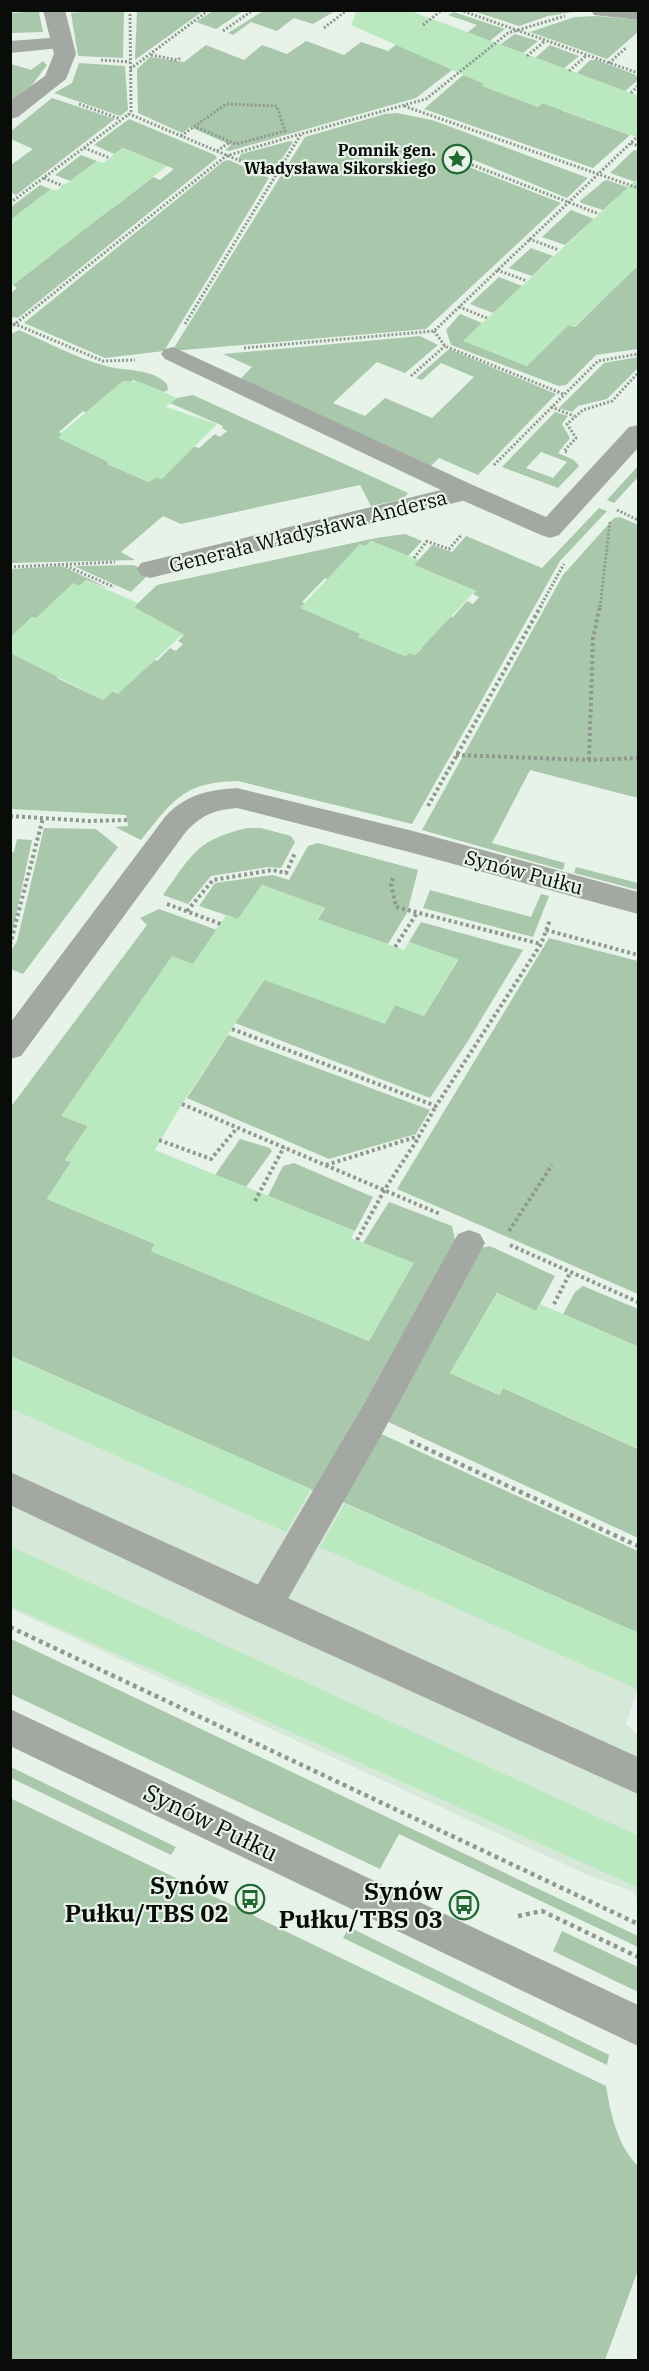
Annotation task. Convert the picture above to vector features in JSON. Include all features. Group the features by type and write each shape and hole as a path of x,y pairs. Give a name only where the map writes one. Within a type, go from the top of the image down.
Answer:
{"street":[{"path":"10,112 55,79 65,54 54,10"},
{"name":"Generała Władysława Andersa","path":"466,492 550,529 639,433"},
{"name":"Synów Pułku","path":"10,1047 175,825 198,805 217,797 237,798 409,841 639,903"},
{"path":"10,1488 264,1607 639,1776"},
{"name":"Synów Pułku","path":"10,1726 639,2026"}],"lane":[{"path":"601,11 639,14"},
{"path":"10,47 63,43"},
{"name":"Generała Władysława Andersa","path":"169,355 466,492"},
{"name":"Generała Władysława Andersa","path":"150,569 466,492"},
{"path":"264,1607 370,1424 469,1243"}],"path":[{"path":"10,203 131,111 130,10"},
{"path":"130,69 209,10"},
{"path":"223,31 253,10"},
{"path":"324,28 347,10"},
{"path":"423,25 442,10"},
{"path":"460,10 639,73"},
{"path":"10,328 226,156 426,99 508,33 562,16 601,11"},
{"path":"527,56 545,41"},
{"path":"569,71 587,54"},
{"path":"150,55 177,60 182,57"},
{"path":"631,93 639,87"},
{"path":"180,136 226,104 277,106 285,132 236,144 196,127"},
{"path":"404,106 639,188"},
{"path":"129,114 276,176"},
{"path":"10,322 104,361 130,361 169,355 301,134"},
{"path":"244,348 434,331 639,136"},
{"path":"217,151 230,142"},
{"path":"631,143 639,146"},
{"path":"83,148 110,158"},
{"path":"457,159 598,214"},
{"path":"44,178 63,186"},
{"path":"530,239 559,250"},
{"path":"497,270 527,281"},
{"path":"459,307 488,318"},
{"path":"434,331 445,346 564,394"},
{"path":"411,376 445,346"},
{"path":"466,492 598,361 639,354"},
{"path":"551,407 574,416"},
{"path":"603,524 624,501"},
{"path":"616,510 639,520"},
{"path":"589,760 593,638 601,602 611,516"},
{"path":"414,558 427,541 449,549 462,534"},
{"path":"409,841 558,572 571,557"},
{"path":"10,567 121,562"},
{"path":"63,564 124,592"},
{"path":"456,755 589,760 639,758"},
{"path":"10,816 128,820"},
{"path":"10,945 43,818"},
{"path":"187,911 213,880 272,870 286,873"},
{"path":"357,1240 436,1106 540,944 396,907 391,884 394,876"},
{"path":"158,901 221,924"},
{"path":"395,947 417,913"},
{"path":"546,930 639,954"},
{"path":"232,1029 436,1106"},
{"path":"182,1104 446,1217"},
{"path":"159,1140 211,1160 237,1128"},
{"path":"325,1165 419,1136"},
{"path":"255,1201 284,1147"},
{"path":"508,1232 552,1165"},
{"path":"502,1242 639,1302"},
{"path":"554,1304 570,1273"},
{"path":"370,1424 639,1546"},
{"path":"10,1627 639,1924"},
{"path":"511,1918 542,1911 639,1957"}],"shaded area":[{"path":"11,1356 638,1633 638,1689 626,1724 638,1735 638,1899 632,1891 590,1876 11,1609"}],"green space":[{"path":"137,10 203,11 135,60"},
{"path":"42,11 39,13 43,32 11,33 11,13"},
{"path":"124,11 123,58 78,56 71,13"},
{"path":"213,11 243,11 216,29 196,22"},
{"path":"263,11 335,11 313,24 294,18 277,31 251,22 233,35 228,33"},
{"path":"473,11 579,11 548,16 519,26"},
{"path":"454,12 505,29 416,98 229,151 225,150 231,145 190,127 182,133 138,113 137,69 150,57 184,62 206,45 244,60 262,45 287,54 306,41 344,55 361,42 388,51 405,38 444,51 477,25 448,15"},
{"path":"596,16 638,20 638,32 607,59 530,32 575,17"},
{"path":"515,34 538,41 522,54 498,46"},
{"path":"550,45 579,56 563,69 534,59"},
{"path":"590,60 597,60 636,75 638,80 625,91 576,74"},
{"path":"43,61 47,65 32,85 11,102 11,64 31,70"},
{"path":"79,63 125,66 128,110 120,116 54,93 72,83"},
{"path":"463,75 486,83 483,86 538,107 546,100 563,111 630,135 593,168 424,109"},
{"path":"52,98 115,119 16,195 11,192 11,165 33,149 11,139 11,131"},
{"path":"397,113 432,120 588,178 567,198 462,155 448,153 441,156 561,203 426,329 172,351 305,137 385,114"},
{"path":"129,119 215,155 217,158 18,318 11,317 11,293 17,288 13,285 107,206 113,208 153,177 160,180 174,169 123,148 114,154 94,145"},
{"path":"293,142 276,168 264,170 238,159 241,154"},
{"path":"634,150 638,151 638,183 610,173"},
{"path":"81,155 97,161 70,181 55,175"},
{"path":"229,160 269,178 164,351 105,358 24,323 224,161"},
{"path":"607,180 638,191 638,201 620,195 603,210 581,203 580,201"},
{"path":"40,185 51,189 11,220 11,207"},
{"path":"571,210 594,219 565,245 542,237"},
{"path":"531,248 553,256 532,276 509,268"},
{"path":"638,265 638,349 596,355 566,385 559,386 451,345 446,330 460,314 482,323 464,341 527,366 562,323 575,327"},
{"path":"499,277 522,286 493,313 470,304"},
{"path":"19,330 84,359 114,368 145,372 167,384 168,390 164,392 133,380 92,415 83,411 59,432 114,457 107,464 149,482 190,445 199,448 215,434 220,437 227,431 222,428 223,426 170,403 177,398 193,395 408,493 403,499 371,506 360,485 181,524 163,516 121,552 135,560 11,563 10,335"},
{"path":"420,336 438,345 405,373 377,362 333,403 365,416 385,398 432,418 474,377 441,363 422,380 416,378 449,349 556,394 478,475 439,458 430,467 239,380 252,367 223,354"},
{"path":"638,357 638,368 607,399 578,406 572,412 559,408 604,363"},
{"path":"555,412 568,416 562,424 570,438 558,453 574,460 579,466 558,488 502,467","holes":["541,452 567,462 553,478 526,468"]},
{"path":"638,466 638,477 614,503 607,500"},
{"path":"599,508 607,511 560,561 412,824 238,781 204,785 181,796 162,814 141,840 115,827 128,826 126,815 11,809 10,646 63,671 57,678 103,700 112,691 118,694 148,657 157,661 170,648 176,651 183,644 178,641 184,635 131,610 157,585 376,538 405,534 422,541 408,556 371,541 366,547 360,544 333,582 325,578 302,602 365,629 359,637 405,656 409,653 415,655 422,648 415,645 444,613 453,617 467,601 473,604 479,597 473,594 476,591 414,565 432,545 452,552 466,536 542,568"},
{"path":"620,517 638,525 638,798 530,770 492,843 565,863 563,870 422,830 563,575 614,518"},
{"path":"133,565 151,572 131,592 74,566"},
{"path":"62,566 110,589 86,580 41,621 32,617 11,637 11,569"},
{"path":"44,828 96,829 118,847 23,974 11,969 11,951 17,941"},
{"path":"247,828 261,828 291,836 295,842 281,868 268,867 211,876 188,904 163,895 197,851 216,838"},
{"path":"17,839 32,840 11,939 11,852 14,852"},
{"path":"318,843 418,870 407,913 388,944 359,934 355,940 314,925 325,908 262,885 238,919 199,906 215,883 273,875 289,880 308,846"},
{"path":"576,867 638,883 638,890 574,873"},
{"path":"430,890 531,917 541,894 549,896 533,937 423,908"},
{"path":"159,909 217,930 213,947 62,1116 88,1126 65,1160 71,1162 47,1199 155,1244 151,1251 369,1341 413,1263 363,1243 389,1202 452,1226 456,1244 315,1491 11,1356 10,1108 147,925 140,918"},
{"path":"421,922 523,950 468,1041 430,1098 235,1023 273,967 385,1023 395,1005 424,1016 458,960 409,942"},
{"path":"549,938 638,961 638,1294 397,1189"},
{"path":"228,1035 430,1110 416,1134 329,1159 187,1098"},
{"path":"240,1139 270,1148 272,1151 246,1187 215,1175"},
{"path":"294,1163 373,1197 355,1231 268,1196 283,1166"},
{"path":"490,1246 555,1276 536,1311 497,1293 450,1373 499,1395 503,1388 638,1449 638,1538 384,1420 480,1248"},
{"path":"583,1286 638,1309 638,1347 563,1314 575,1292"},
{"path":"377,1432 638,1551 638,1633 338,1500"},
{"path":"11,1639 638,1936 638,1947 399,1834 380,1869 11,1694"},
{"path":"11,1767 176,1847 171,1855 11,1778"},
{"path":"10,1798 606,2086 620,2139 638,2166 638,2270 605,2360 11,2360"},
{"path":"349,1927 609,2055 607,2065 343,1938"},
{"path":"562,1931 638,1967 638,1992 553,1951"}],"building":[{"path":"357,10 408,10 639,96 639,138 542,103 538,107 482,86 484,84 351,25"},
{"path":"122,148 167,166 10,287 10,220 51,189 56,191 97,161 103,163"},
{"path":"639,177 639,265 574,327 569,325 527,366 463,341"},
{"path":"123,381 140,382 177,398 166,407 217,424 162,479 155,478 149,482 107,464 108,462 58,438"},
{"path":"371,541 419,560 414,565 475,591 415,655 409,653 406,656 358,637 360,634 300,608 360,544 365,546"},
{"path":"86,580 138,603 134,607 183,634 118,694 113,691 103,700 10,653 10,637 32,617 36,618 73,583 80,586"},
{"path":"262,885 325,908 317,919 404,950 409,942 458,959 424,1016 395,1005 385,1024 264,980 182,1104 155,1150 355,1231 351,1238 414,1263 369,1341 151,1251 155,1244 47,1199 71,1162 65,1160 88,1126 61,1116 172,956 193,964 226,915 238,919"},
{"path":"497,1293 536,1311 540,1304 639,1347 639,1449 503,1388 500,1395 450,1373"},
{"path":"10,1356 311,1489 286,1532 10,1408"},
{"path":"345,1504 639,1633 639,1690 320,1547"},
{"path":"10,1546 639,1836 639,1888 10,1606"}],"place":[{"name":"Pomnik gen. Władysława Sikorskiego","path":"457,159"},
{"name":"Synów Pułku/TBS 02","path":"250,1899"},
{"name":"Synów Pułku/TBS 03","path":"464,1905"}]}
